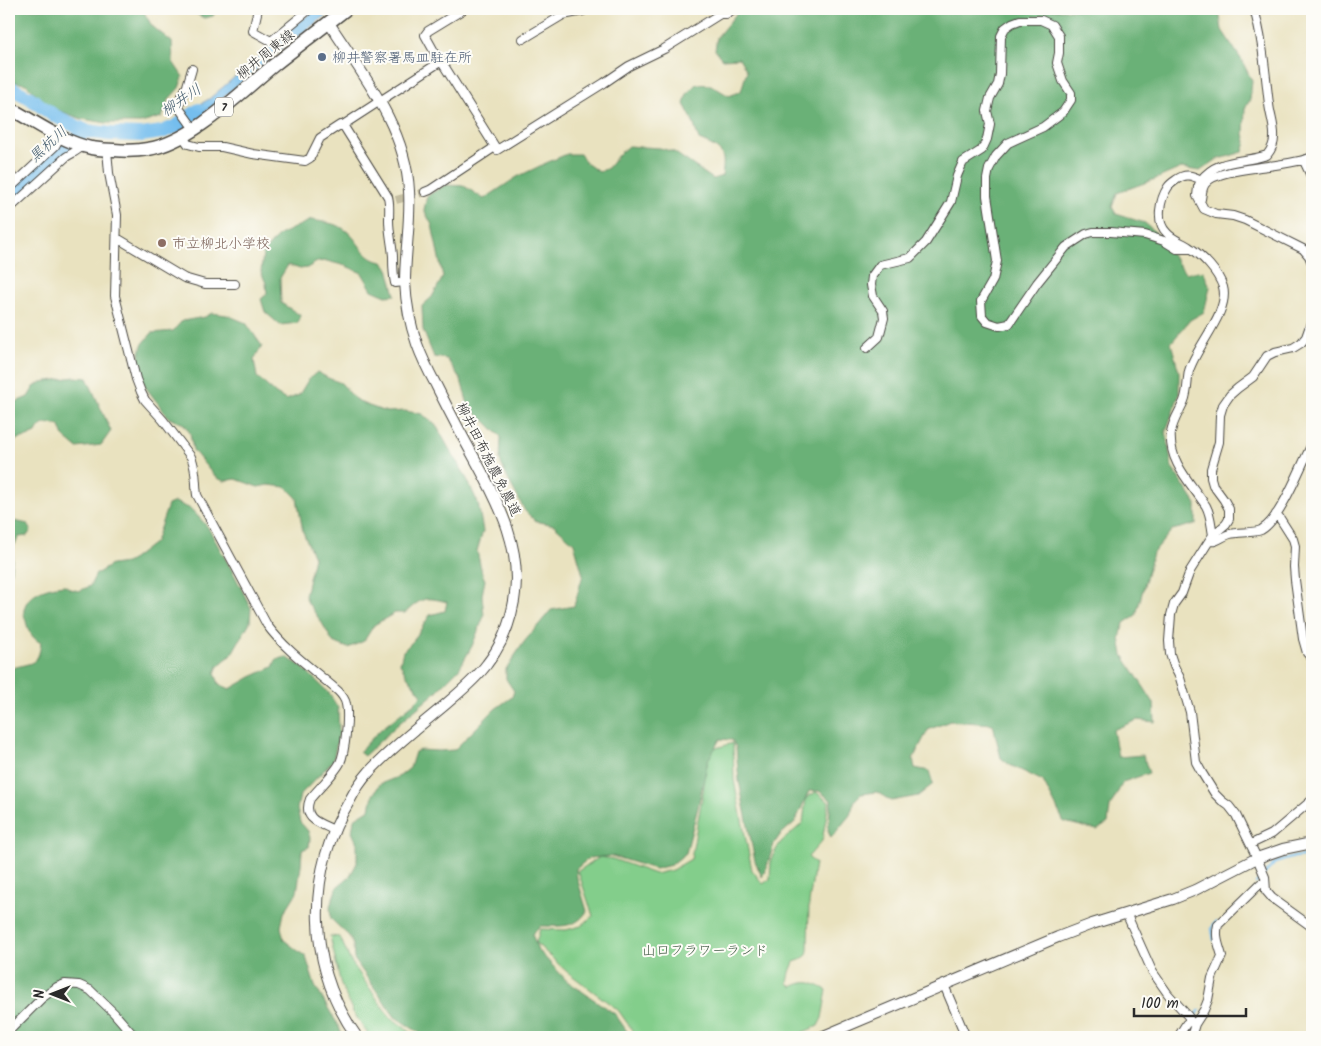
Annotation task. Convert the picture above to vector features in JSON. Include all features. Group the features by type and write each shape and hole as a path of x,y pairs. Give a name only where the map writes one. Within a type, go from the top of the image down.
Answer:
{"main road":[{"name":"柳井周東線","path":"9,108 63,138 81,145 107,150 129,151 149,149 183,137 193,128 221,110 346,9"}],"street":[{"path":"258,9 253,31 271,41 310,9"},
{"path":"464,9 425,35 440,62 498,150 604,84 629,66 664,49 719,11 726,14 734,9"},
{"path":"523,39 563,15 587,9"},
{"path":"1254,9 1259,24 1263,51 1274,137 1273,144 1267,155 1260,158 1237,160 1220,165 1208,172 1200,180 1197,196 1204,209 1216,214 1245,220 1303,249 1312,263"},
{"path":"867,348 879,337 884,318 873,296 872,276 880,265 910,258 926,242 952,202 957,176 963,162 982,150 987,139 990,124 987,111 1000,74 1001,36 1005,28 1020,20 1041,20 1052,25 1059,36 1057,63 1062,81 1071,93 1071,100 1063,112 1043,127 1008,143 996,156 989,169 986,179 987,196 997,262 993,280 981,301 982,316 987,322 999,326 1009,324 1036,283 1066,247 1086,234 1111,232 1145,235 1164,241 1177,249 1192,249"},
{"name":"柳井田布施農免農道","path":"329,23 390,119 404,157 409,189 407,308 417,346 447,408 488,482 503,514 516,560 515,598 500,644 487,665 460,692 394,748 368,773 343,811 334,830 322,868 318,890 317,911 320,946 324,967 334,998 357,1037"},
{"path":"183,137 188,144 199,147 222,148 305,161 310,158 320,138 440,62"},
{"path":"192,70 180,100 179,108 193,128"},
{"path":"343,125 393,202 388,208 394,283 406,282"},
{"path":"9,189 63,138"},
{"path":"9,209 66,156 79,150 81,145"},
{"path":"425,192 495,147"},
{"path":"107,150 109,173 117,215 114,296 141,392 196,466 197,495 267,625 286,647 338,691 347,705 343,754 339,764 310,799 307,806 311,818 334,830"},
{"path":"1201,203 1202,190 1205,184 1210,179 1224,174 1292,164 1308,159 1307,170 1312,178"},
{"path":"9,172 16,182"},
{"path":"1200,180 1195,176 1180,177 1169,185 1162,198 1160,207 1162,226 1167,234 1192,249 1209,264 1220,280 1224,290 1224,300 1220,312 1192,362 1185,400 1173,422 1171,433 1171,446 1174,458 1206,507 1211,518 1211,538 1214,542 1228,534 1262,529 1276,514 1287,496 1312,444"},
{"path":"117,238 184,278 205,284 235,284"},
{"path":"1312,320 1309,338 1293,348 1267,356 1253,377 1230,395 1223,405 1220,415 1219,442 1211,470 1211,478 1213,485 1229,509 1229,514 1226,524 1211,538 1190,571 1182,593 1174,604 1169,625 1170,654 1180,678 1190,712 1196,762 1215,794 1236,815 1257,858 1264,877 1266,891 1272,898 1312,927"},
{"path":"1276,514 1293,539 1295,546 1294,567 1302,639 1307,653 1312,658"},
{"path":"1251,844 1272,834 1312,800"},
{"path":"821,1037 1058,937 1195,890 1257,858 1283,849 1312,843"},
{"path":"1178,1037 1186,1024 1192,1022 1204,1010 1208,1000 1212,978 1222,956 1216,933 1218,926 1260,884 1264,877"},
{"path":"1126,913 1152,971 1168,994 1192,1022 1191,1037"},
{"path":"9,1032 42,998 57,987 65,984 79,985 90,990 136,1037"},
{"path":"944,985 966,1037"}],"green space":[{"path":"9,9 142,9 152,26 172,42 173,62 183,77 179,88 169,99 162,117 141,123 107,123 82,119 49,107 26,84 9,81"},
{"path":"187,9 217,9 213,16 204,18"},
{"path":"740,9 1219,10 1222,30 1241,59 1252,81 1250,100 1245,108 1244,134 1246,142 1243,152 1216,160 1200,171 1181,168 1117,193 1112,207 1116,214 1145,223 1155,232 1185,273 1203,271 1210,287 1204,312 1190,320 1171,343 1179,372 1179,395 1166,431 1172,468 1196,504 1196,524 1172,530 1153,553 1136,615 1124,623 1120,638 1123,655 1154,703 1155,722 1137,720 1113,730 1118,757 1143,755 1149,773 1123,782 1110,807 1108,823 1097,830 1064,822 1043,781 1010,765 1001,758 993,724 950,721 928,730 913,759 915,768 929,771 933,784 918,796 891,801 877,792 861,794 855,800 850,815 831,838 828,830 831,800 819,791 809,791 795,822 780,835 774,844 762,877 755,861 739,781 736,747 732,740 720,739 708,760 686,853 671,865 655,869 612,856 589,858 576,869 587,911 583,917 572,924 540,926 532,934 538,950 567,981 615,1014 631,1037 426,1037 395,1017 354,959 353,945 349,936 331,919 330,906 337,887 350,876 357,863 357,843 352,832 354,819 370,809 373,795 380,784 400,776 410,768 415,752 420,750 454,750 495,709 512,697 514,691 506,679 506,669 524,642 551,610 574,606 583,575 574,543 554,525 535,521 525,511 500,461 501,437 469,408 461,380 447,359 434,357 423,330 422,306 432,297 443,277 432,225 424,210 427,196 445,185 464,186 484,199 517,177 567,154 580,154 586,163 599,172 608,168 628,146 660,148 674,152 713,179 722,176 723,161 720,152 699,140 692,119 684,104 687,94 696,84 711,85 729,96 741,91 747,71 739,58 722,59 715,50 717,37"},
{"path":"311,220 330,223 344,229 367,255 383,262 388,268 395,295 386,296 372,290 362,273 346,266 327,261 317,262 307,268 300,269 288,265 280,278 281,303 300,315 298,323 280,325 265,312 261,299 267,294 266,283 261,272 263,253 279,235"},
{"path":"212,313 227,315 246,323 262,346 254,360 257,377 276,394 286,400 299,395 308,380 317,372 341,383 355,399 369,406 387,412 405,411 422,414 436,425 465,475 478,503 483,531 477,551 485,580 482,595 484,616 472,646 459,669 364,756 359,752 380,730 422,695 407,676 400,663 403,651 414,640 430,615 445,611 447,602 433,599 420,601 405,613 395,613 374,625 364,641 348,648 333,642 305,596 314,557 303,532 297,498 286,487 268,485 258,487 236,479 224,481 215,477 193,450 190,433 184,424 169,418 144,385 138,360 142,345 152,333 173,331 182,321 205,317"},
{"path":"75,377 87,378 111,431 101,445 77,448 64,437 60,426 45,424 40,426 36,433 17,439 11,448 10,458 13,466 9,475 9,403 28,397 34,387 42,382"},
{"path":"175,502 191,509 207,526 251,608 250,622 231,655 218,666 215,673 219,684 230,689 273,667 276,660 286,657 301,666 329,693 338,708 339,732 333,761 300,795 297,809 300,822 308,831 310,838 309,847 302,850 297,892 284,913 281,927 284,940 306,957 315,986 343,1037 9,1037 9,709 12,694 9,690 9,675 13,668 29,664 36,659 41,643 29,631 24,610 29,599 40,591 65,585 70,589 79,591 90,586 96,574 111,565 126,563 133,559 155,542 168,505"},
{"path":"9,520 28,524 31,530 27,536 19,537 14,546 9,587"},
{"name":"山口フラワーランド","path":"733,743 734,780 752,870 763,884 770,879 771,859 780,843 803,823 806,798 816,792 829,802 822,841 808,857 815,863 809,903 807,955 794,962 788,983 792,987 802,983 810,983 827,990 822,1018 818,1026 791,1037 635,1037 635,1034 618,1010 566,971 536,943 540,929 566,930 581,926 593,916 578,871 600,857 613,859 655,874 672,870 691,859 709,750"},
{"path":"330,936 340,937 350,960 389,1016 417,1037 370,1037 353,1012 341,985"}],"water":[{"path":"316,9 334,9 193,121 187,112 209,99 271,44"}],"waterway":[{"name":"柳井川","path":"9,87 30,98 53,115 86,131 110,134 142,135 162,132 177,126 199,110"},
{"name":"黒杭川","path":"9,200 81,135"},
{"path":"1256,883 1275,863 1294,857 1312,855"},
{"path":"1214,940 1212,928 1216,922"},
{"path":"1194,1017 1200,1010"}],"tunnel":[{"path":"396,200 425,192"}],"place":[{"name":"柳井警察署馬皿駐在所","path":"322,57"},
{"name":"市立柳北小学校","path":"162,243"}]}
